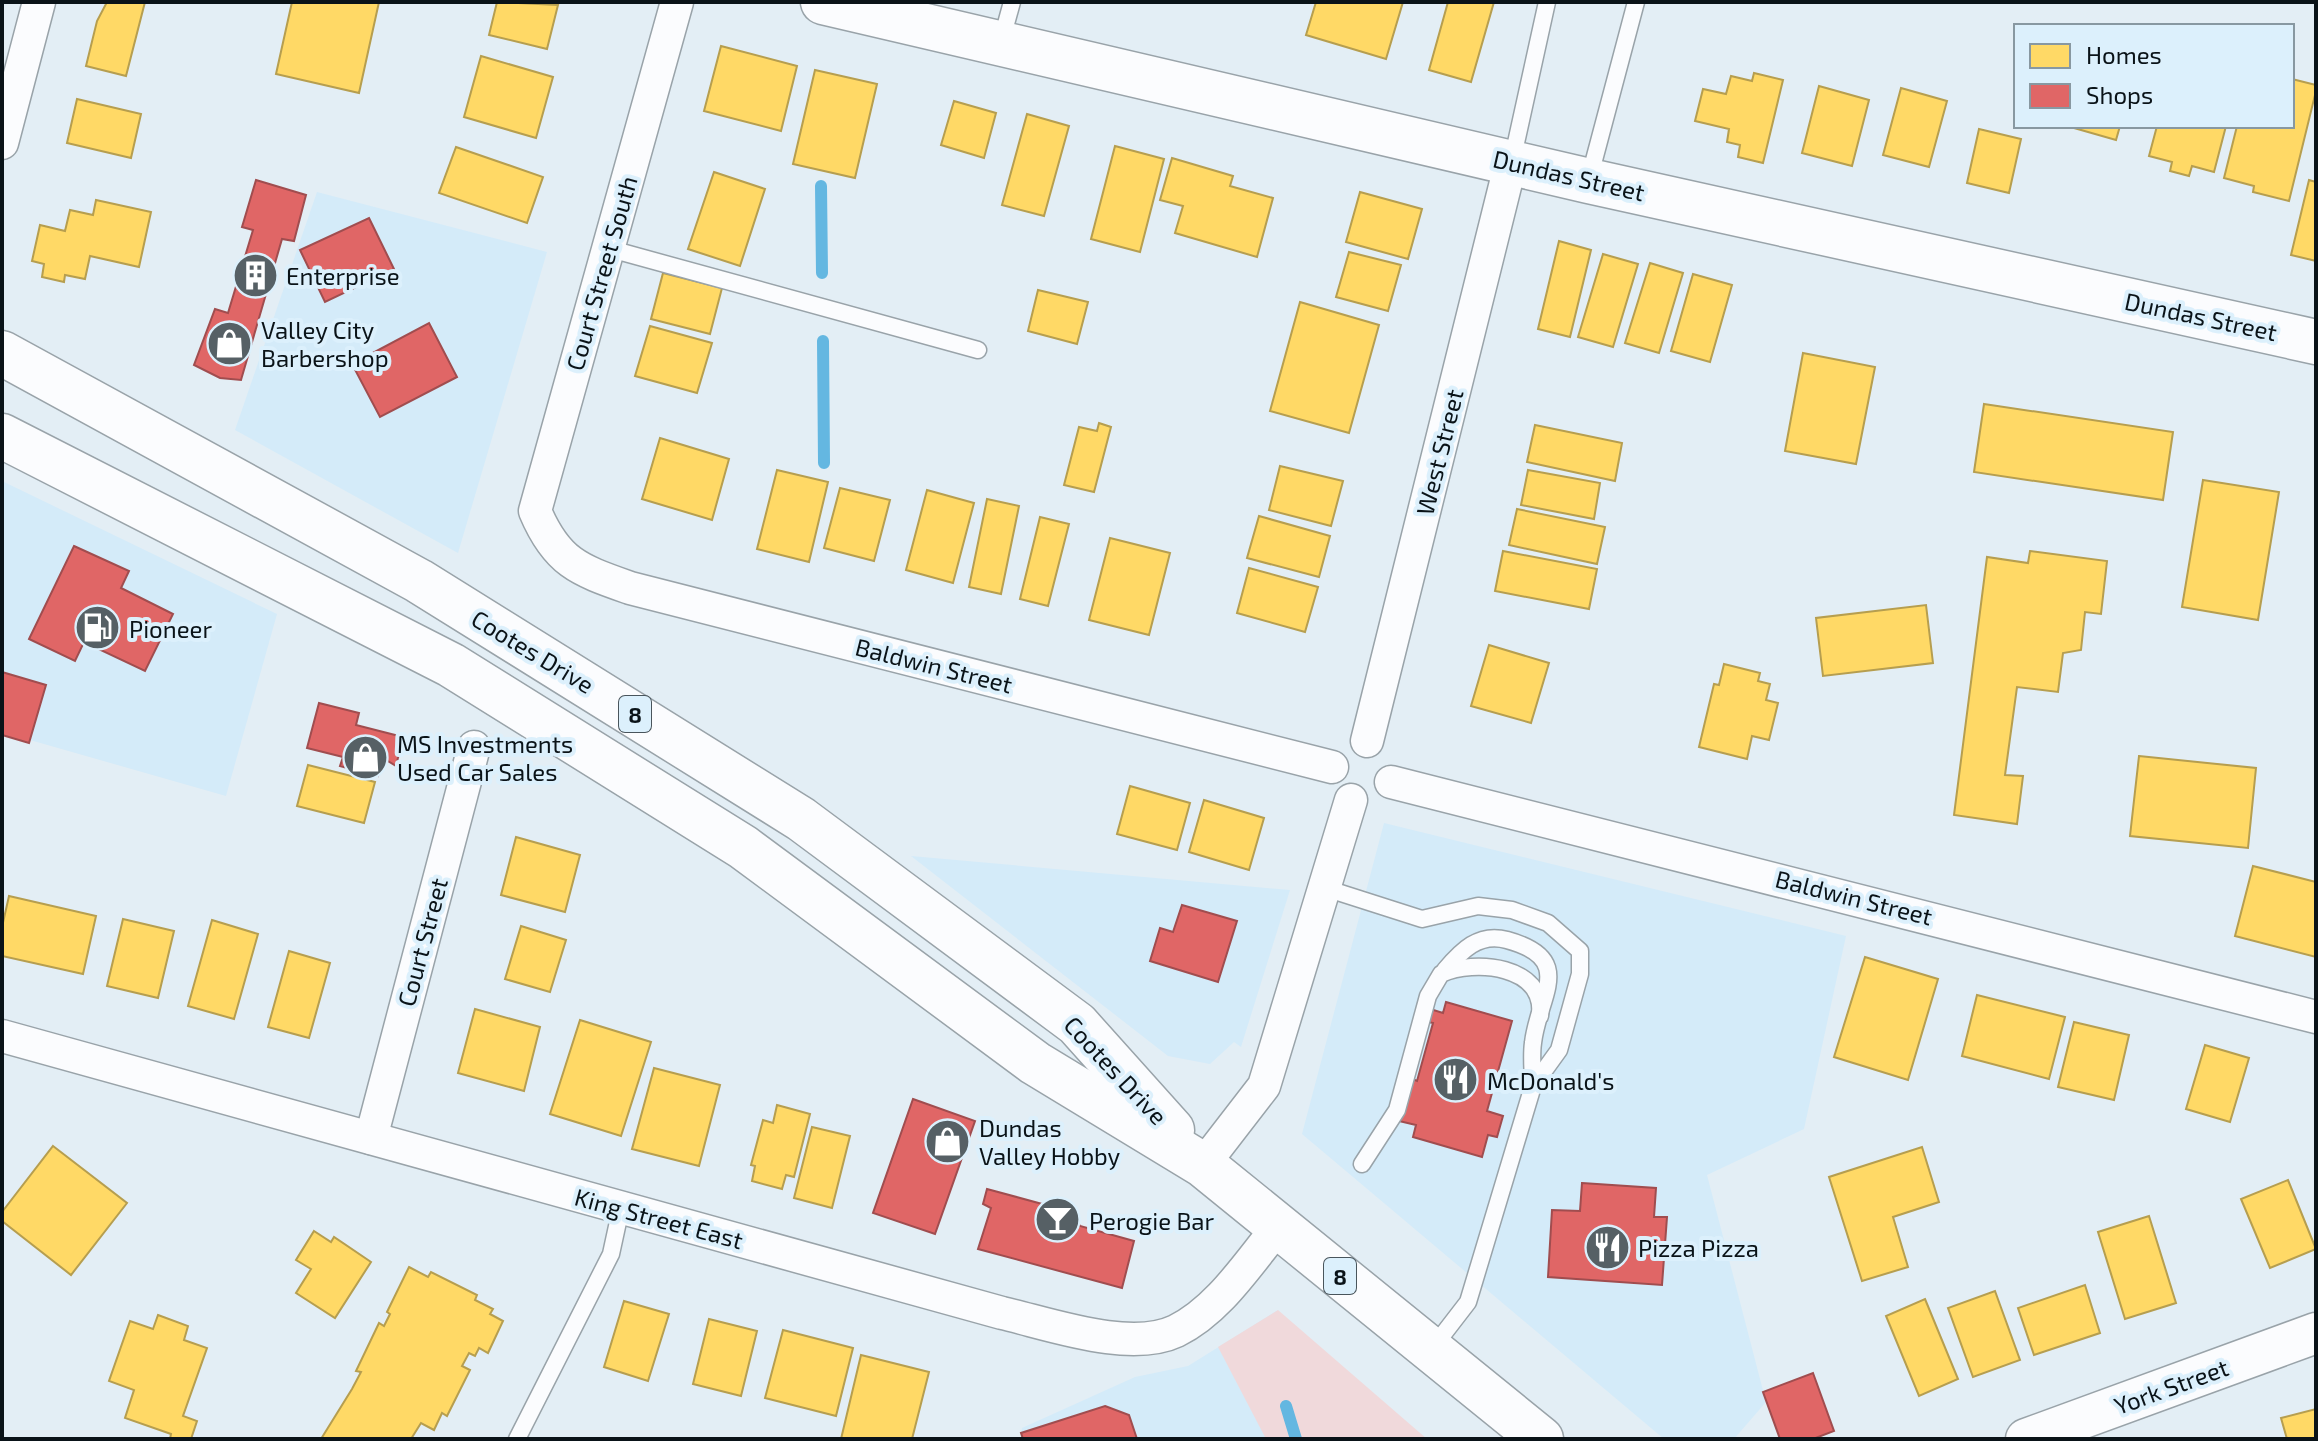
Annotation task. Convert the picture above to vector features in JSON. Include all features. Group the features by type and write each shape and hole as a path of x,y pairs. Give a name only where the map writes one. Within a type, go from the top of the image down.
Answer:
{"main road":[{"name":"Dundas Street","path":"823,2 1006,22 1511,162 2316,342"},
{"name":"Cootes Drive","path":"2,353 419,581 801,819 1077,1024 1203,1165"},
{"name":"Cootes Drive","path":"2,436 451,665 743,847 1035,1063 1203,1165 1530,1433"}],"street":[{"path":"2,143 39,2"},
{"name":"Court Street South","path":"548,542 535,511 677,2"},
{"name":"West Street","path":"1367,741 1511,162"},
{"name":"Baldwin Street","path":"548,542 584,572 630,588 1332,767"},
{"path":"1367,741 1386,751 1393,771 1391,782 1375,800 1351,800 1336,787 1332,767 1344,747 1367,741"},
{"name":"Court Street","path":"371,1138 474,747"},
{"name":"Baldwin Street","path":"1391,782 1796,882 2316,1017"},
{"path":"1203,1165 1264,1086 1351,800"},
{"name":"King Street East","path":"2,1036 1002,1313 1112,1338 1164,1335 1189,1324 1225,1292 1279,1226"},
{"name":"York Street","path":"2026,1439 2316,1333"}],"lane":[{"path":"1511,162 1547,2"},
{"path":"1589,181 1636,2"},
{"path":"607,248 978,350"},
{"path":"1325,888 1422,919 1478,906 1512,910 1548,923 1571,941 1580,951 1580,974 1559,1050 1533,1086"},
{"path":"1362,1164 1397,1110 1428,996 1441,974 1467,947 1483,938 1500,938 1522,945 1543,959 1550,974 1549,990 1533,1042 1533,1086 1468,1302 1431,1350"},
{"path":"1441,974 1477,965 1516,975 1536,992 1540,1016"},
{"path":"517,1439 611,1254 621,1208"}],"shaded area":[{"path":"317,192 547,252 458,553 235,430"},
{"path":"2,481 277,614 226,796 2,732"},
{"path":"1384,823 1846,936 1804,1129 1707,1175 1766,1402 1734,1439 1664,1439 1302,1134"},
{"path":"911,856 1290,890 1241,1047 1234,1042 1210,1064 1168,1056"},
{"path":"1278,1310 1301,1439 1021,1439 1022,1428 1135,1377 1188,1366"},
{"path":"1278,1310 1427,1439 1266,1439 1218,1347"}],"building: Homes":[{"path":"107,2 145,2 126,76 86,66 97,21"},
{"path":"292,2 379,2 359,93 276,74"},
{"path":"497,2 558,5 547,49 489,35"},
{"path":"1316,2 1403,2 1386,59 1306,35"},
{"path":"1448,2 1494,2 1471,82 1429,70"},
{"path":"721,46 797,66 781,131 704,111"},
{"path":"481,56 553,77 536,138 464,117"},
{"path":"815,70 877,84 855,178 793,164"},
{"path":"1754,73 1783,80 1763,163 1738,157 1740,145 1727,142 1729,129 1695,121 1703,89 1726,94 1731,76 1752,81"},
{"path":"2294,80 2316,85 2289,201 2253,192 2254,186 2224,178 2236,128 2294,128"},
{"path":"1819,86 1869,100 1852,166 1802,153"},
{"path":"1901,88 1947,101 1929,167 1883,155"},
{"path":"77,99 141,114 131,158 67,143"},
{"path":"954,101 996,113 984,158 941,145"},
{"path":"1027,114 1069,126 1044,216 1002,205"},
{"path":"2074,128 2119,128 2116,140"},
{"path":"2156,128 2225,128 2214,172 2192,166 2189,176 2170,171 2172,162 2149,156"},
{"path":"1979,129 2021,139 2009,193 1967,183"},
{"path":"1115,146 1164,159 1140,252 1091,239"},
{"path":"456,147 543,177 527,223 439,193"},
{"path":"1172,158 1233,176 1230,186 1273,198 1257,257 1175,233 1183,206 1160,200"},
{"path":"714,172 765,189 740,266 688,249"},
{"path":"2309,180 2316,182 2316,261 2291,255"},
{"path":"1360,192 1422,209 1408,259 1346,242"},
{"path":"96,200 151,212 139,267 90,256 85,279 65,275 64,282 42,277 44,264 32,261 40,225 65,231 70,210 93,215"},
{"path":"1559,241 1591,250 1570,337 1538,329"},
{"path":"1349,252 1401,265 1388,311 1336,297"},
{"path":"1603,254 1638,264 1613,347 1578,337"},
{"path":"1650,263 1683,273 1659,353 1625,343"},
{"path":"663,273 722,288 710,334 651,319"},
{"path":"1693,274 1732,285 1710,362 1671,351"},
{"path":"1038,290 1088,302 1077,344 1028,331"},
{"path":"1300,302 1379,325 1349,433 1270,411"},
{"path":"650,326 712,343 697,393 635,376"},
{"path":"1803,353 1875,367 1856,464 1785,451"},
{"path":"1984,404 2173,432 2163,500 1974,472"},
{"path":"1099,423 1111,427 1094,492 1064,485 1079,427 1097,431"},
{"path":"1535,425 1622,443 1615,481 1527,462"},
{"path":"660,438 729,459 712,520 642,499"},
{"path":"1280,466 1343,481 1331,526 1269,510"},
{"path":"777,470 828,482 809,562 757,549"},
{"path":"1528,470 1600,483 1594,519 1521,505"},
{"path":"2203,480 2279,492 2258,620 2182,607"},
{"path":"840,488 890,500 874,561 824,548"},
{"path":"927,490 974,503 953,583 906,570"},
{"path":"987,499 1019,506 1001,594 969,587"},
{"path":"1517,509 1605,527 1597,564 1509,545"},
{"path":"1259,516 1330,536 1319,577 1247,558"},
{"path":"1040,517 1069,524 1048,606 1020,599"},
{"path":"1110,538 1170,553 1149,635 1089,620"},
{"path":"1503,551 1597,569 1589,609 1495,591"},
{"path":"2030,551 2107,561 2101,614 2085,612 2081,650 2063,653 2058,692 2017,687 2005,775 2023,776 2017,824 1954,815 1987,557 2028,563"},
{"path":"1249,568 1318,587 1305,632 1237,613"},
{"path":"1926,605 1933,663 1823,676 1816,618"},
{"path":"1489,645 1549,663 1531,723 1471,706"},
{"path":"1724,664 1760,673 1758,681 1770,684 1766,700 1778,703 1769,740 1752,736 1747,759 1699,747 1714,684 1719,685"},
{"path":"2139,756 2256,768 2248,848 2130,836"},
{"path":"308,765 375,782 364,823 297,806"},
{"path":"1130,786 1190,803 1177,850 1117,834"},
{"path":"1204,800 1264,818 1249,870 1189,852"},
{"path":"516,837 580,855 565,912 501,895"},
{"path":"2253,866 2316,882 2316,957 2235,936"},
{"path":"9,896 96,916 83,974 2,956 2,927"},
{"path":"123,919 174,931 158,998 107,986"},
{"path":"212,920 258,934 234,1019 188,1006"},
{"path":"521,926 566,940 550,992 505,979"},
{"path":"289,951 330,963 309,1038 268,1027"},
{"path":"1865,957 1938,979 1908,1080 1834,1057"},
{"path":"1977,995 2065,1017 2049,1079 1962,1056"},
{"path":"475,1009 540,1027 524,1091 458,1073"},
{"path":"580,1020 651,1042 621,1136 550,1114"},
{"path":"2074,1022 2129,1035 2114,1100 2058,1087"},
{"path":"2205,1045 2249,1058 2230,1122 2186,1109"},
{"path":"654,1068 720,1085 699,1166 632,1149"},
{"path":"777,1105 810,1114 794,1177 786,1175 782,1189 752,1181 755,1166 751,1165 763,1120 773,1123"},
{"path":"812,1127 850,1136 832,1208 794,1198"},
{"path":"53,1146 127,1203 71,1275 2,1221 2,1212"},
{"path":"1922,1147 1939,1202 1893,1217 1908,1267 1862,1281 1829,1177"},
{"path":"2288,1180 2316,1249 2270,1268 2241,1199"},
{"path":"2149,1216 2176,1303 2125,1319 2098,1232"},
{"path":"314,1231 331,1242 334,1237 371,1262 335,1318 296,1293 311,1269 296,1260"},
{"path":"409,1267 428,1277 431,1272 477,1295 475,1300 493,1309 490,1314 503,1321 488,1353 479,1348 475,1356 469,1353 462,1366 470,1370 447,1416 442,1413 434,1430 421,1423 411,1439 321,1439 361,1372 356,1371 379,1323 384,1326 390,1314 387,1312"},
{"path":"2085,1285 2100,1333 2034,1355 2018,1308"},
{"path":"1995,1291 2020,1360 1973,1377 1948,1308"},
{"path":"1925,1299 1958,1379 1919,1396 1886,1316"},
{"path":"624,1301 669,1314 648,1381 604,1367"},
{"path":"158,1315 188,1326 184,1340 207,1348 183,1416 197,1421 191,1439 170,1439 171,1434 125,1418 134,1390 109,1381 130,1321 153,1329"},
{"path":"709,1319 757,1331 741,1396 693,1384"},
{"path":"783,1330 853,1348 836,1416 765,1398"},
{"path":"861,1355 929,1372 912,1439 841,1439"},
{"path":"2316,1409 2316,1439 2287,1439 2281,1418"}],"building: Shops":[{"name":"Enterprise","path":"256,180 306,195 294,241 282,239 241,380 220,378 194,365 215,309 228,313 253,230 242,227"},
{"path":"369,218 394,269 325,302 300,250"},
{"path":"429,323 457,377 380,417 352,364"},
{"path":"74,546 129,571 121,588 173,614 145,671 84,642 75,661 29,639"},
{"path":"2,672 46,685 29,743 2,735"},
{"path":"319,703 359,713 356,725 403,737 396,766 383,758 378,776 340,766 343,757 307,748"},
{"path":"1182,905 1237,921 1218,982 1150,961 1160,928 1173,932"},
{"name":"McDonald's","path":"1446,1002 1512,1021 1487,1111 1503,1116 1497,1137 1488,1135 1482,1157 1413,1137 1416,1125 1399,1121 1410,1078 1417,1081 1433,1023 1423,1021 1427,1008 1443,1013"},
{"path":"913,1099 975,1121 935,1234 873,1213"},
{"name":"Pizza Pizza","path":"1582,1183 1656,1188 1654,1217 1667,1217 1662,1285 1548,1277 1552,1210 1580,1211"},
{"path":"987,1189 1072,1212 1080,1226 1134,1241 1122,1288 978,1249 991,1208 983,1204"},
{"path":"1813,1373 1834,1431 1813,1439 1780,1439 1763,1392"},
{"path":"1105,1406 1129,1415 1137,1439 1023,1439 1021,1433"}],"waterway":[{"path":"821,186 822,273"},
{"path":"823,341 824,463"},
{"path":"1286,1406 1296,1439"}],"place":[{"name":"Enterprise","path":"255,275"},
{"name":"Valley City Barbershop","path":"230,343"},
{"name":"Pioneer","path":"98,628"},
{"name":"MS Investments Used Car Sales","path":"366,757"},
{"name":"McDonald's","path":"1456,1080"},
{"name":"Dundas Valley Hobby","path":"948,1141"},
{"name":"Perogie Bar","path":"1058,1220"},
{"name":"Pizza Pizza","path":"1607,1247"}]}
